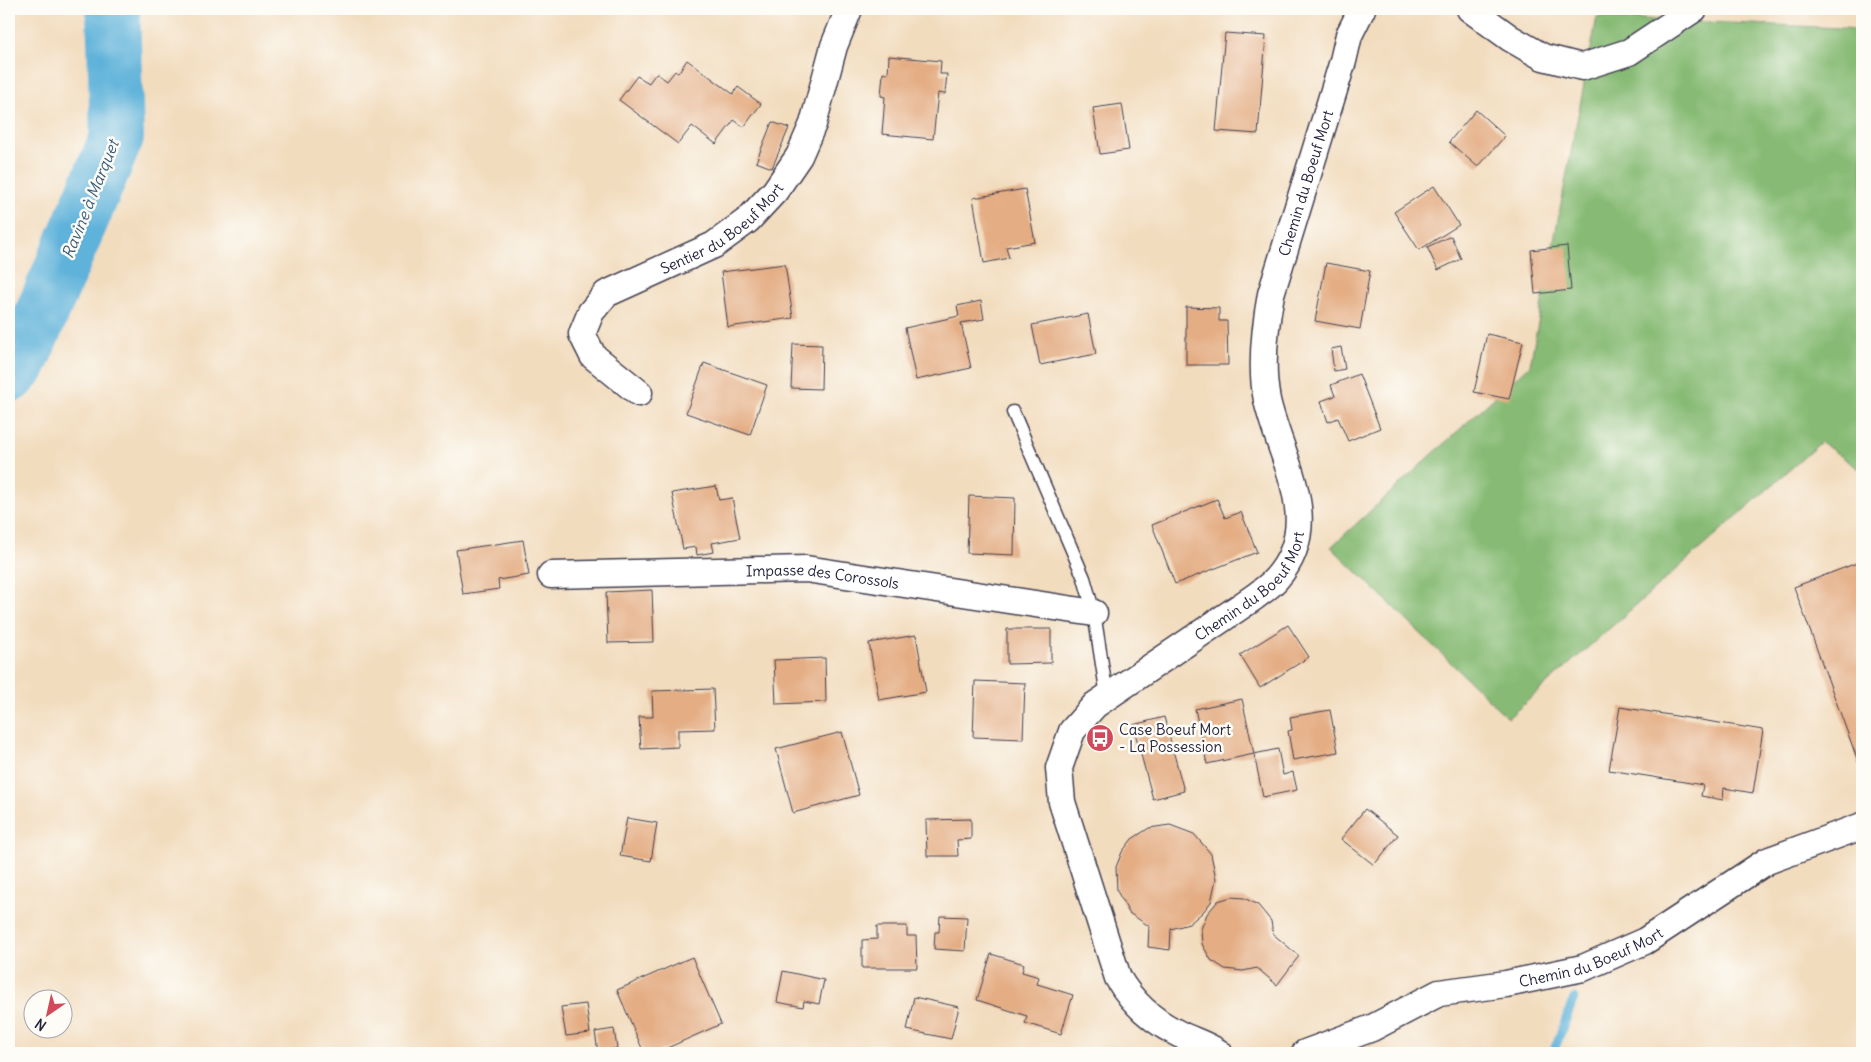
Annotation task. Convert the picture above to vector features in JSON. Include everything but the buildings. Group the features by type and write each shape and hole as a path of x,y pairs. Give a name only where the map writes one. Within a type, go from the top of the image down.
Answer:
{"street":[{"name":"Sentier du Boeuf Mort","path":"639,392 593,356 582,334 591,312 606,294 714,245 748,220 775,190 799,156 813,124 834,46 849,9"},
{"name":"Chemin du Boeuf Mort","path":"1219,1053 1160,1022 1129,997 1118,978 1065,812 1059,768 1072,731 1095,705 1253,598 1277,578 1292,552 1300,524 1298,494 1267,398 1264,354 1266,323 1270,294 1343,61 1349,35 1362,9"},
{"path":"1470,9 1510,38 1543,57 1582,67 1629,52 1694,9"},
{"name":"Impasse des Corossols","path":"551,575 806,569 1094,613"},
{"name":"Chemin du Boeuf Mort","path":"1305,1053 1372,1028 1439,993 1506,984 1583,968 1645,941 1767,861 1862,826"}],"lane":[{"path":"1014,412 1084,578 1094,613 1107,696"}],"green space":[{"path":"1597,17 1862,29 1862,471 1821,442 1508,718 1331,547 1530,365"}],"waterway":[{"name":"Ravine à Marquet","path":"9,376 20,364 117,137 113,9"},
{"path":"1553,1053 1574,998"}],"place":[{"name":"Case Boeuf Mort - La Possession","path":"1100,738"}]}
